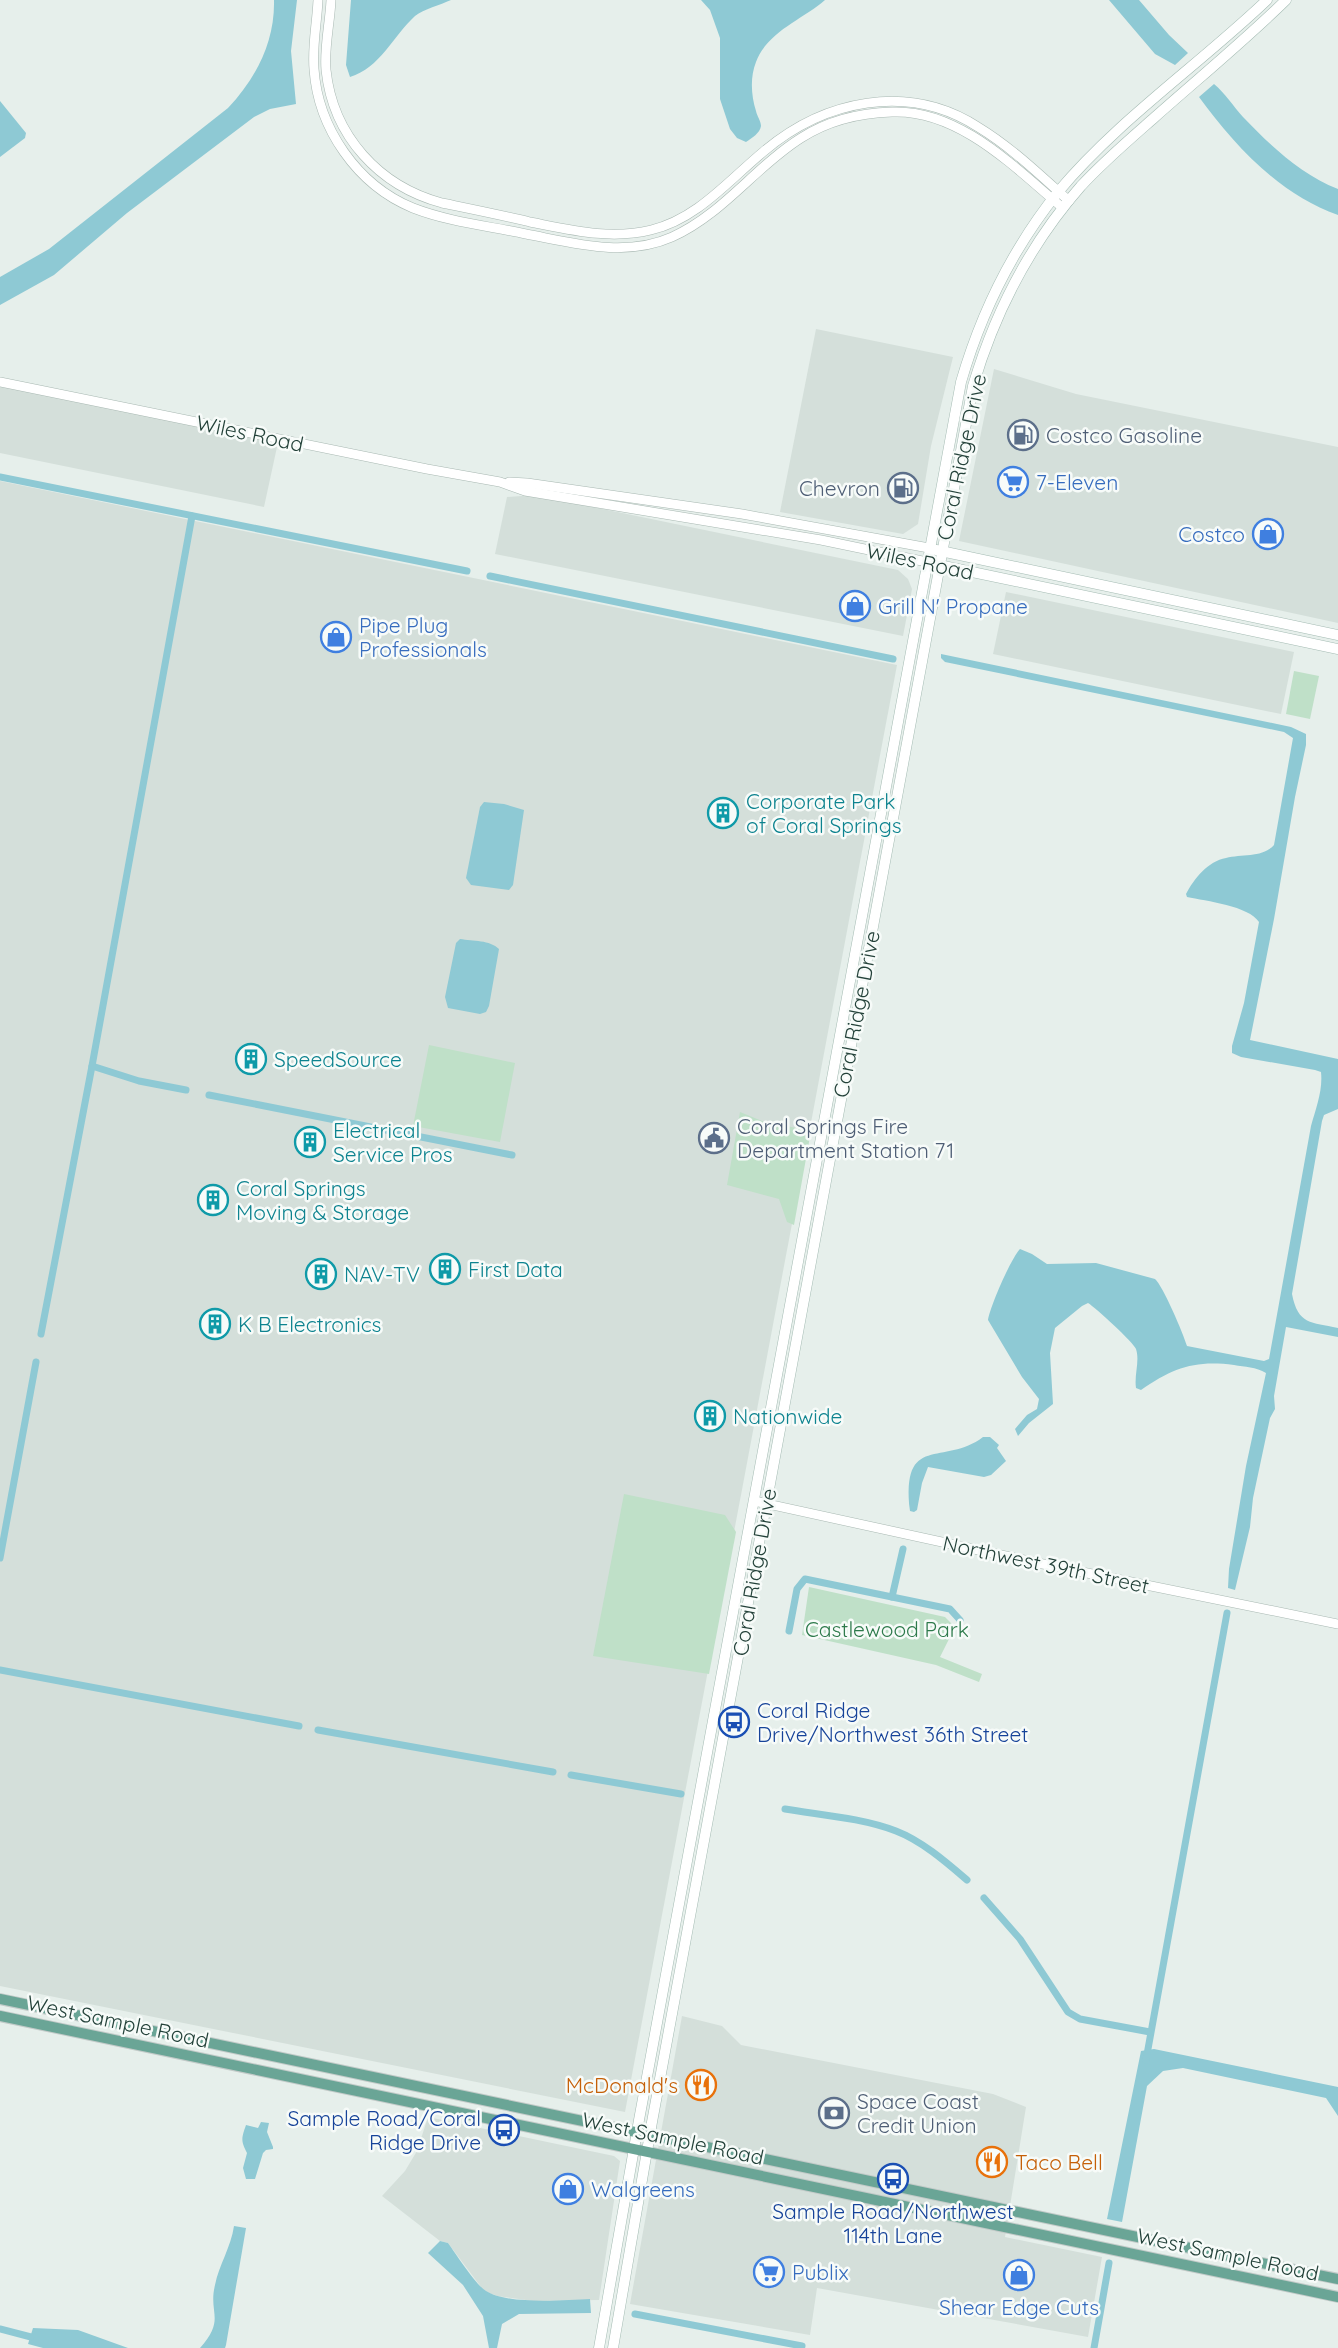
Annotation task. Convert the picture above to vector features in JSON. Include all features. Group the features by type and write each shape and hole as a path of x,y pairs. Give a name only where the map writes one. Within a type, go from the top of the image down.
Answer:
{"main road":[{"name":"Coral Ridge Drive","path":"599,2348 636,2133 957,397 975,337 991,300 1011,261 1056,196 1110,139 1267,0"},
{"name":"Coral Ridge Drive","path":"613,2348 649,2136 967,412 984,352 1015,280 1066,204 1115,152 1286,0"},
{"name":"Wiles Road","path":"929,548 1338,635"},
{"name":"Wiles Road","path":"926,562 1338,649"},
{"path":"720,1686 728,1711"},
{"name":"West Sample Road","path":"0,1999 1338,2280"},
{"name":"West Sample Road","path":"0,2015 1338,2297"}],"street":[{"path":"318,0 314,67 323,114 333,134 349,159 387,193 410,206 440,217 598,247 643,246 670,238 694,225 720,207 801,138 843,118 895,111 940,120 972,136 1056,196"},
{"path":"331,0 326,47 327,71 331,96 344,128 371,164 393,183 442,204 592,234 628,234 652,230 694,211 779,138 825,113 854,104 896,100 941,109 978,127 1066,204"},
{"name":"Wiles Road","path":"0,382 500,482 527,483 697,507 929,548"},
{"name":"Wiles Road","path":"500,482 525,491 821,540 926,562"},
{"name":"Northwest 39th Street","path":"754,1501 1038,1563 1338,1624"}],"shaded area":[{"path":"816,329 953,357 931,446 918,524 903,534 780,512"},
{"path":"994,369 1076,394 1338,447 1338,623 959,541"},
{"path":"0,386 273,442 277,447 264,507 0,453"},
{"path":"0,481 897,665 625,2112 0,1986"},
{"path":"535,495 898,570 908,579 912,589 903,636 495,554 507,497"},
{"path":"1006,592 1294,652 1281,714 993,654"},
{"path":"682,2016 722,2026 741,2045 993,2094 1026,2107 1005,2237 1102,2257 1088,2337 817,2288 810,2335 630,2304"},
{"path":"428,2117 614,2156 620,2161 599,2300 533,2301 497,2296 484,2291 448,2243 440,2241 382,2196 405,2171 417,2151"}],"green space":[{"path":"1294,671 1319,676 1310,719 1286,714"},
{"path":"429,1045 515,1063 500,1142 413,1126"},
{"path":"740,1112 762,1121 811,1131 794,1225 787,1222 779,1199 727,1185"},
{"path":"624,1494 725,1515 736,1532 709,1674 593,1656"},
{"name":"Castlewood Park","path":"809,1587 945,1617 955,1627 940,1657 982,1674 979,1682 936,1665 802,1635"}],"water":[{"path":"274,0 297,0 291,51 296,104 270,109 254,117 127,213 54,275 0,305 0,277 49,249 228,108 247,84 262,58 271,30"},
{"path":"351,0 451,0 415,16 378,59 361,73 350,77 346,65"},
{"path":"701,0 825,0 777,34 761,51 754,68 752,86 754,105 761,126 746,142 737,138 730,129 720,99 720,38 710,10"},
{"path":"1109,0 1139,0 1188,53 1175,65 1155,54"},
{"path":"1214,84 1275,149 1311,176 1338,189 1338,215 1297,195 1278,182 1243,150 1199,97"},
{"path":"0,101 26,133 25,138 0,157"},
{"path":"941,654 1291,727 1306,734 1250,1040 1338,1059 1338,1109 1324,1115 1322,1121 1292,1294 1302,1317 1313,1323 1338,1328 1338,1337 1286,1327 1274,1396 1275,1409 1270,1418 1253,1498 1250,1527 1235,1590 1228,1588 1229,1569 1246,1466 1266,1373 1234,1365 1195,1365 1163,1376 1141,1390 1136,1388 1136,1349 1114,1325 1088,1303 1055,1328 1050,1353 1053,1404 1029,1423 1018,1436 1015,1429 1027,1415 1037,1409 1039,1399 1022,1377 988,1320 1001,1283 1020,1249 1047,1264 1096,1263 1155,1279 1168,1300 1187,1346 1264,1361 1269,1359 1311,1126 1320,1092 1321,1072 1232,1053 1259,922 1254,916 1237,908 1187,897 1186,894 1197,877 1213,863 1226,858 1258,854 1274,845 1293,738 1284,732 945,662"},
{"path":"484,802 524,810 513,885 509,890 471,885 466,878 480,807"},
{"path":"460,939 486,942 499,949 489,1006 486,1012 480,1014 448,1008 445,997 456,943"},
{"path":"983,1437 990,1437 999,1445 997,1448 1006,1461 991,1475 984,1477 928,1467 917,1510 910,1511 909,1486 912,1470 919,1461 928,1456 968,1446"},
{"path":"1154,2049 1338,2087 1338,2116 1326,2098 1183,2068 1163,2071 1147,2086 1122,2222 1107,2219 1141,2051"},
{"path":"261,2122 269,2123 267,2132 273,2149 263,2153 255,2179 246,2179 243,2168 247,2153 243,2134 246,2125 258,2128"},
{"path":"234,2226 246,2228 226,2345 225,2348 200,2348 214,2323 215,2285"},
{"path":"440,2241 448,2243 486,2291 522,2300 590,2299 591,2313 519,2314 502,2324 497,2348 489,2348 483,2316 463,2285 428,2253"},
{"path":"33,2328 78,2330 128,2348 43,2348 28,2344"}],"waterway":[{"path":"0,477 467,571"},
{"path":"41,1334 192,516"},
{"path":"490,576 893,659"},
{"path":"92,1066 139,1081 186,1090"},
{"path":"209,1095 512,1155"},
{"path":"0,1558 36,1362"},
{"path":"892,1597 903,1549"},
{"path":"789,1631 797,1589 805,1579 950,1609 960,1620"},
{"path":"1146,2060 1227,1613"},
{"path":"0,1670 299,1726"},
{"path":"318,1730 553,1772"},
{"path":"571,1775 681,1794"},
{"path":"785,1809 855,1820 896,1831 924,1846 967,1880"},
{"path":"984,1898 1020,1939 1068,2012 1080,2019 1150,2032"},
{"path":"1094,2348 1109,2263"},
{"path":"635,2314 802,2346"},
{"path":"0,2329 31,2337"}],"place":[{"name":"Costco Gasoline","path":"1023,435"},
{"name":"7-Eleven","path":"1013,482"},
{"name":"Chevron","path":"903,488"},
{"name":"Costco","path":"1268,534"},
{"name":"Grill N' Propane","path":"855,606"},
{"name":"Pipe Plug Professionals","path":"336,637"},
{"name":"Corporate Park of Coral Springs","path":"723,813"},
{"name":"SpeedSource","path":"251,1059"},
{"name":"Coral Springs Fire Department Station 71","path":"714,1138"},
{"name":"Electrical Service Pros","path":"310,1142"},
{"name":"Coral Springs Moving & Storage","path":"213,1200"},
{"name":"First Data","path":"445,1269"},
{"name":"NAV-TV","path":"321,1274"},
{"name":"K B Electronics","path":"215,1324"},
{"name":"Nationwide","path":"710,1416"},
{"name":"Coral Ridge Drive/Northwest 36th Street","path":"734,1722"},
{"name":"McDonald's","path":"701,2085"},
{"name":"Space Coast Credit Union","path":"834,2113"},
{"name":"Sample Road/Coral Ridge Drive","path":"504,2130"},
{"name":"Taco Bell","path":"992,2162"},
{"name":"Sample Road/Northwest 114th Lane","path":"893,2179"},
{"name":"Walgreens","path":"568,2189"},
{"name":"Publix","path":"769,2272"},
{"name":"Shear Edge Cuts","path":"1019,2275"}]}
